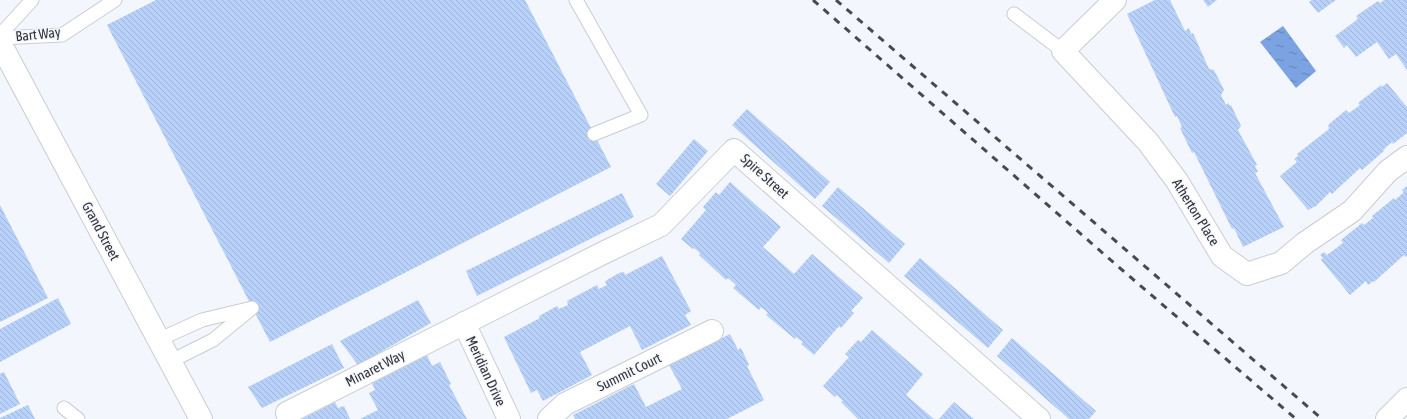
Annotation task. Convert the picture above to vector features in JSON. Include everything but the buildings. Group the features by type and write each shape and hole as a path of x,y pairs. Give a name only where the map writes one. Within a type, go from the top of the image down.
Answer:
{"street":[{"path":"1063,51 1115,0"},
{"name":"Grand Street","path":"0,43 144,313 160,339 201,419"},
{"name":"Atherton Place","path":"1063,51 1148,142 1177,181 1222,256 1247,274 1281,263 1305,243 1352,210 1388,171 1407,156"},
{"name":"Spire Street","path":"464,323 661,225 734,150 1039,419"},
{"name":"Minaret Way","path":"286,413 464,323"},
{"name":"Meridian Drive","path":"464,323 509,419"},
{"name":"Summit Court","path":"549,419 565,404 712,331"},
{"path":"1387,419 1407,399"}],"lane":[{"name":"Bart Way","path":"0,37 32,0"},
{"name":"Bart Way","path":"0,37 62,35 115,0"},
{"path":"576,0 641,115 594,134"},
{"path":"1014,14 1063,51"},
{"path":"160,339 202,320 252,308 212,340 171,361"},
{"path":"64,408 78,419"}],"water":[{"path":"1283,26 1316,71 1296,88 1260,42"}],"railway":[{"path":"813,0 1121,269 1296,419"},
{"path":"836,0 1322,419"}]}
